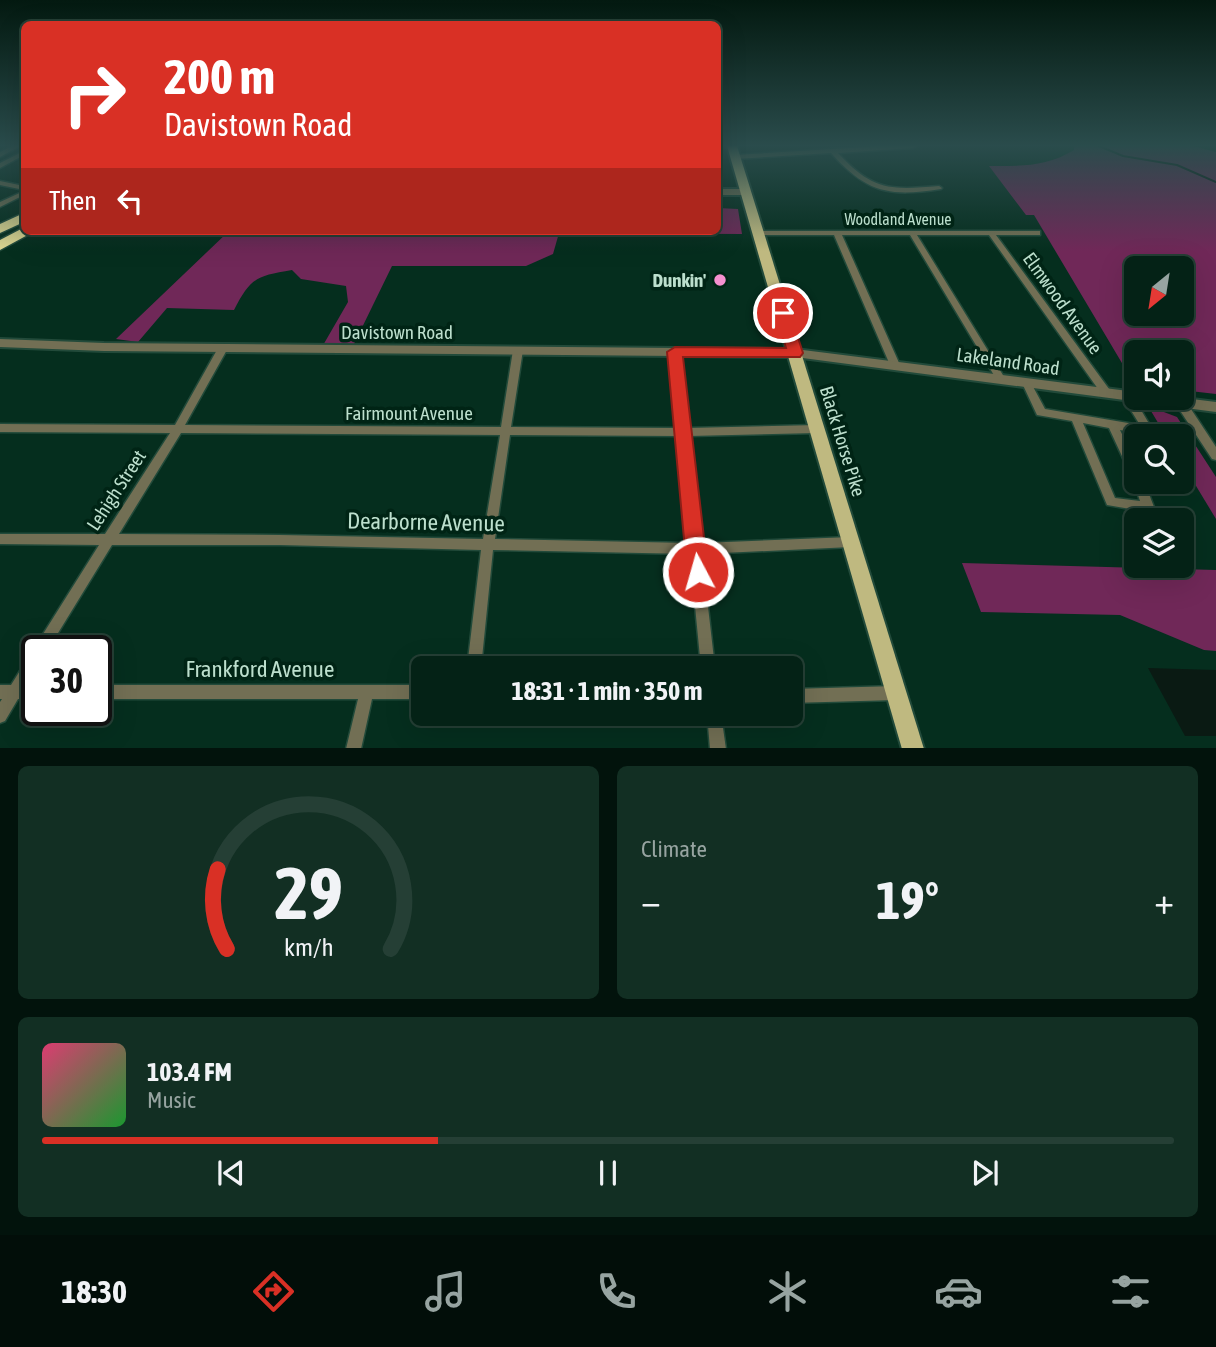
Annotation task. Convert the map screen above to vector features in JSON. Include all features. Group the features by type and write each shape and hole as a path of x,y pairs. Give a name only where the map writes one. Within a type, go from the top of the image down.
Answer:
{"highway":[{"path":"0,229 21,218"},
{"path":"0,246 21,235"}],"main road":[{"name":"Black Horse Pike","path":"744,181 914,748"}],"street":[{"path":"864,181 901,190 939,188"},
{"path":"0,183 21,187"},
{"path":"721,192 747,191"},
{"path":"0,205 21,194"},
{"name":"Woodland Avenue","path":"760,233 1037,233"},
{"path":"837,233 894,365"},
{"path":"912,233 1001,380"},
{"name":"Elmwood Avenue","path":"991,233 1107,393"},
{"name":"Davistown Road","path":"0,343 223,348 795,353"},
{"name":"Lehigh Street","path":"49,635 177,430 223,348"},
{"path":"475,656 488,543 518,350"},
{"path":"675,352 707,656"},
{"name":"Lakeland Road","path":"795,353 1124,396"},
{"path":"1027,383 1041,412 1145,429 1134,410"},
{"name":"Lakeland Road","path":"1194,404 1216,407"},
{"path":"1186,410 1216,456"},
{"path":"1076,419 1111,502 1148,508 1143,494"},
{"path":"1113,425 1124,449"},
{"name":"Fairmount Avenue","path":"0,428 684,432 817,429"},
{"name":"Dearborne Avenue","path":"0,539 488,543 695,548 851,542"},
{"name":"Lehigh Street","path":"0,716 7,692 21,674"},
{"name":"Frankford Avenue","path":"112,692 411,692"},
{"path":"353,748 367,692"},
{"path":"803,696 897,693"},
{"path":"715,726 718,748"}],"shaded area":[{"path":"1000,181 1216,181 1216,394 1194,391 1194,340 1124,340 1124,366 1034,215 1026,215"},
{"path":"721,208 738,209 742,234 721,234"},
{"path":"225,235 558,235 553,254 526,266 392,266 353,346 322,347 348,302 346,286 301,279 292,270 256,280 245,291 234,310 167,308 138,342 116,339"},
{"path":"1150,410 1177,417 1182,424 1159,424"},
{"path":"1194,443 1216,477 1216,519 1194,483"},
{"path":"962,563 1124,567 1124,578 1194,578 1194,569 1216,570 1216,651 1204,650 1120,615 981,612"},
{"path":"1148,668 1216,670 1216,736 1185,736"}],"place":[{"name":"Dunkin'","path":"720,280"}],"route":[{"path":"698,572 675,352 795,353 783,313"}]}
